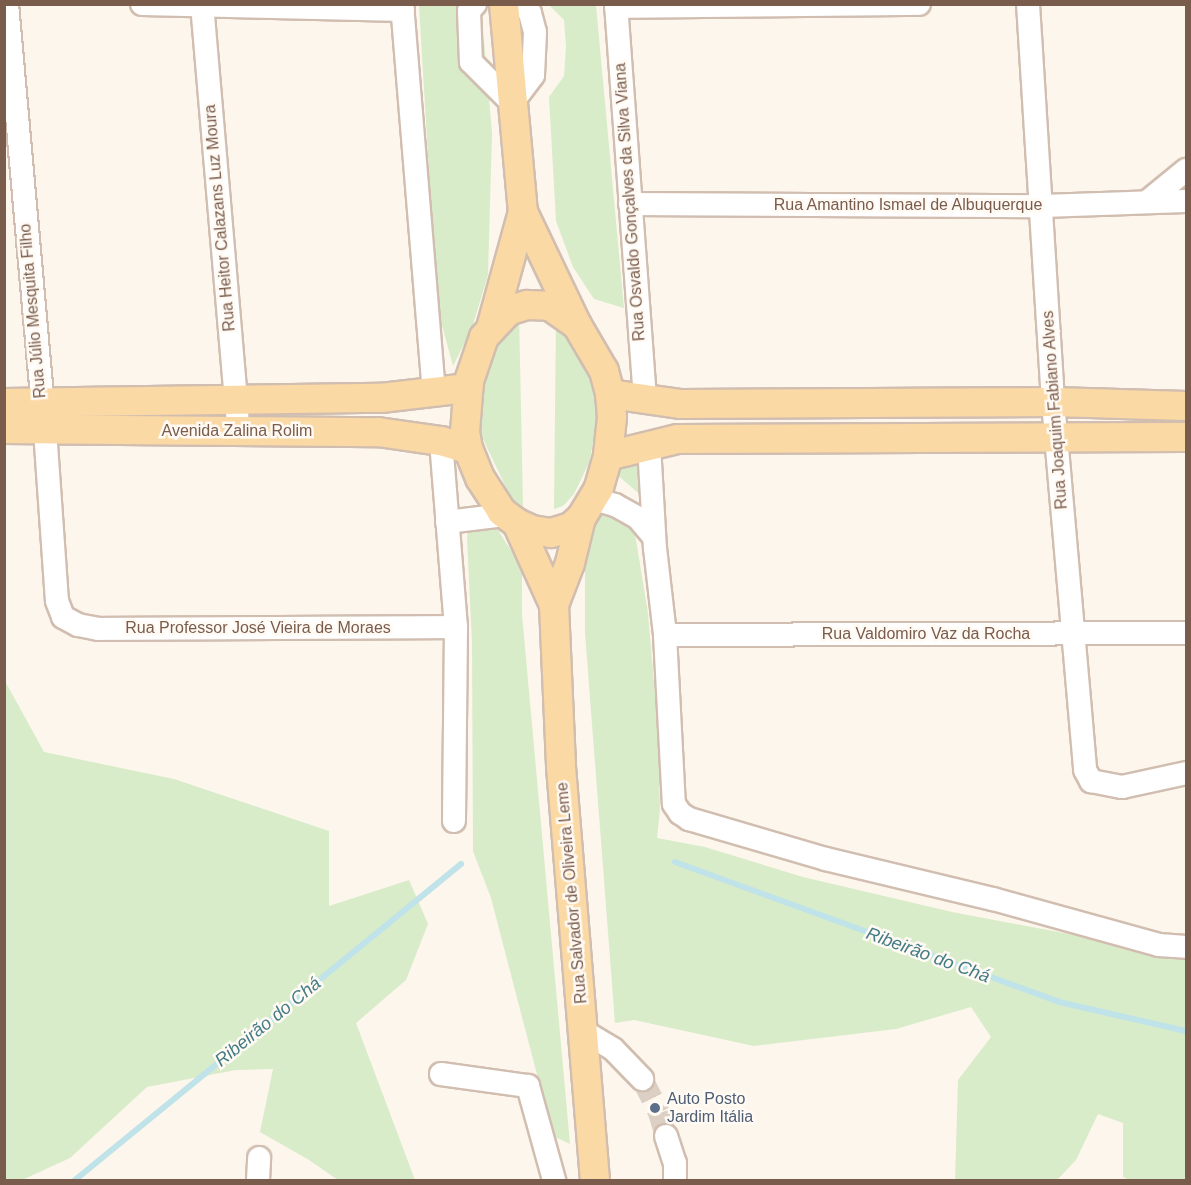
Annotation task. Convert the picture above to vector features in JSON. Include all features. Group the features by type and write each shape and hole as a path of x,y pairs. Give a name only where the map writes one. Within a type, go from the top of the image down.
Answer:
{"main road":[{"path":"504,4 523,212 577,325 604,371 610,394 612,417 608,456 587,508 554,605"},
{"path":"491,328 523,212"},
{"path":"577,325 550,306 527,305 508,312 484,337 468,388 465,420 468,449 490,498 511,519 532,531 551,533 571,527 587,508"},
{"name":"Avenida Zalina Rolim","path":"4,429 43,416 236,400 381,398 468,388"},
{"path":"610,394 681,404 1053,402 1186,406"},
{"name":"Avenida Zalina Rolim","path":"4,403 43,416 238,431 378,432 441,441 468,449"},
{"path":"608,456 678,439 1186,437"},
{"path":"511,519 554,605"},
{"name":"Rua Salvador de Oliveira Leme","path":"554,605 561,767 595,1180"}],"street":[{"name":"Rua Júlio Mesquita Filho","path":"8,4 57,601 63,617"},
{"path":"142,4 402,7 434,393"},
{"path":"475,4 469,11 471,62 512,103 532,75 535,32 530,13 523,4"},
{"path":"616,5 919,4"},
{"name":"Rua Joaquim Fabiano Alves","path":"1028,4 1053,402 1085,770 1091,781 1104,786 1122,786 1186,773"},
{"name":"Rua Heitor Calazans Luz Moura","path":"202,5 238,431"},
{"name":"Rua Osvaldo Gonçalves da Silva Viana","path":"616,5 645,399"},
{"path":"1148,201 1186,170"},
{"name":"Rua Amantino Ismael de Albuquerque","path":"630,204 1042,206 1186,201"},
{"path":"441,441 456,627 454,821"},
{"path":"649,445 654,537 665,635 674,804 689,819 826,859 993,899 1159,945 1186,947"},
{"path":"587,508 615,505 638,518 654,537"},
{"path":"447,522 511,519"},
{"name":"Rua Professor José Vieira de Moraes","path":"63,617 78,625 98,629 456,627"},
{"name":"Rua Valdomiro Vaz da Rocha","path":"665,635 1186,633"},
{"path":"583,1031 613,1049 642,1079"},
{"path":"441,1074 528,1086 554,1180"},
{"path":"666,1136 675,1163 675,1180"}],"green space":[{"path":"419,5 481,5 492,133 488,275 472,328 453,366 437,307"},
{"path":"549,5 596,5 624,308 594,299 573,267 556,221 549,97 564,76 566,46 564,20"},
{"path":"519,312 523,506 512,500 481,435 476,409 485,360"},
{"path":"556,315 566,322 596,387 599,413 589,463 574,494 563,506 554,509"},
{"path":"641,456 643,497 616,474 622,463"},
{"path":"602,510 633,525 637,546 648,613 658,730 660,810 657,838 705,847 803,877 952,912 1186,956 1186,1180 1129,1180 1123,1177 1123,1123 1098,1114 1076,1160 1057,1180 955,1180 958,1080 991,1037 971,1007 896,1029 754,1046 634,1020 615,1023 585,633 585,564 594,516"},
{"path":"468,530 498,530 522,568 522,614 570,1144 553,1136 491,898 473,851 472,643 467,538"},
{"path":"5,681 44,752 174,779 329,831 329,906 409,880 428,924 406,980 356,1023 415,1180 338,1180 309,1160 260,1132 273,1069 236,1070 147,1087 70,1158 22,1180 5,1180"}],"waterway":[{"name":"Ribeirão do Chá","path":"675,862 1059,1002 1186,1031"},
{"name":"Ribeirão do Chá","path":"75,1180 461,864"}],"tunnel":[{"path":"642,1079 659,1113 666,1136"}],"place":[{"name":"Auto Posto Jardim Itália","path":"655,1108"}]}
